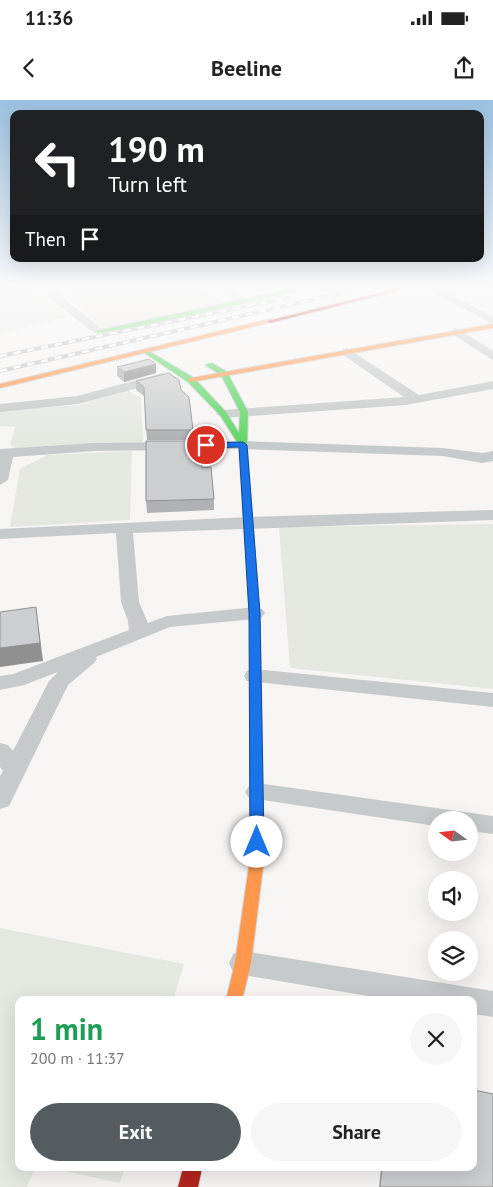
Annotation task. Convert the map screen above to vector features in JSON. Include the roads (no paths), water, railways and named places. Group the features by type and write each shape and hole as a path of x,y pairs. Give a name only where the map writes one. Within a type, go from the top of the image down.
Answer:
{"street":[{"path":"0,386 192,340"},
{"path":"191,380 414,340"},
{"path":"468,340 493,356"},
{"path":"174,344 224,374 244,412 243,445 254,613 257,859 243,963 235,996"},
{"path":"145,351 191,380 223,414 243,445"},
{"path":"347,352 416,400"},
{"path":"0,408 78,400 179,373"},
{"path":"223,414 416,400 493,385"},
{"path":"0,480 3,453 95,447 243,445 443,452 482,458 493,456"},
{"path":"0,534 248,522 493,515"},
{"path":"124,528 130,602 138,621 140,633"},
{"path":"0,683 16,680 167,622 254,613"},
{"path":"0,800 59,681 102,647"},
{"path":"254,676 493,700"},
{"path":"0,751 16,770"},
{"path":"257,792 428,816"},
{"path":"478,823 493,825"},
{"path":"243,963 445,996"},
{"path":"477,1001 493,1004"},
{"path":"188,1187 192,1171"}],"railway":[{"path":"0,356 81,340"},
{"path":"0,371 137,340"}]}
